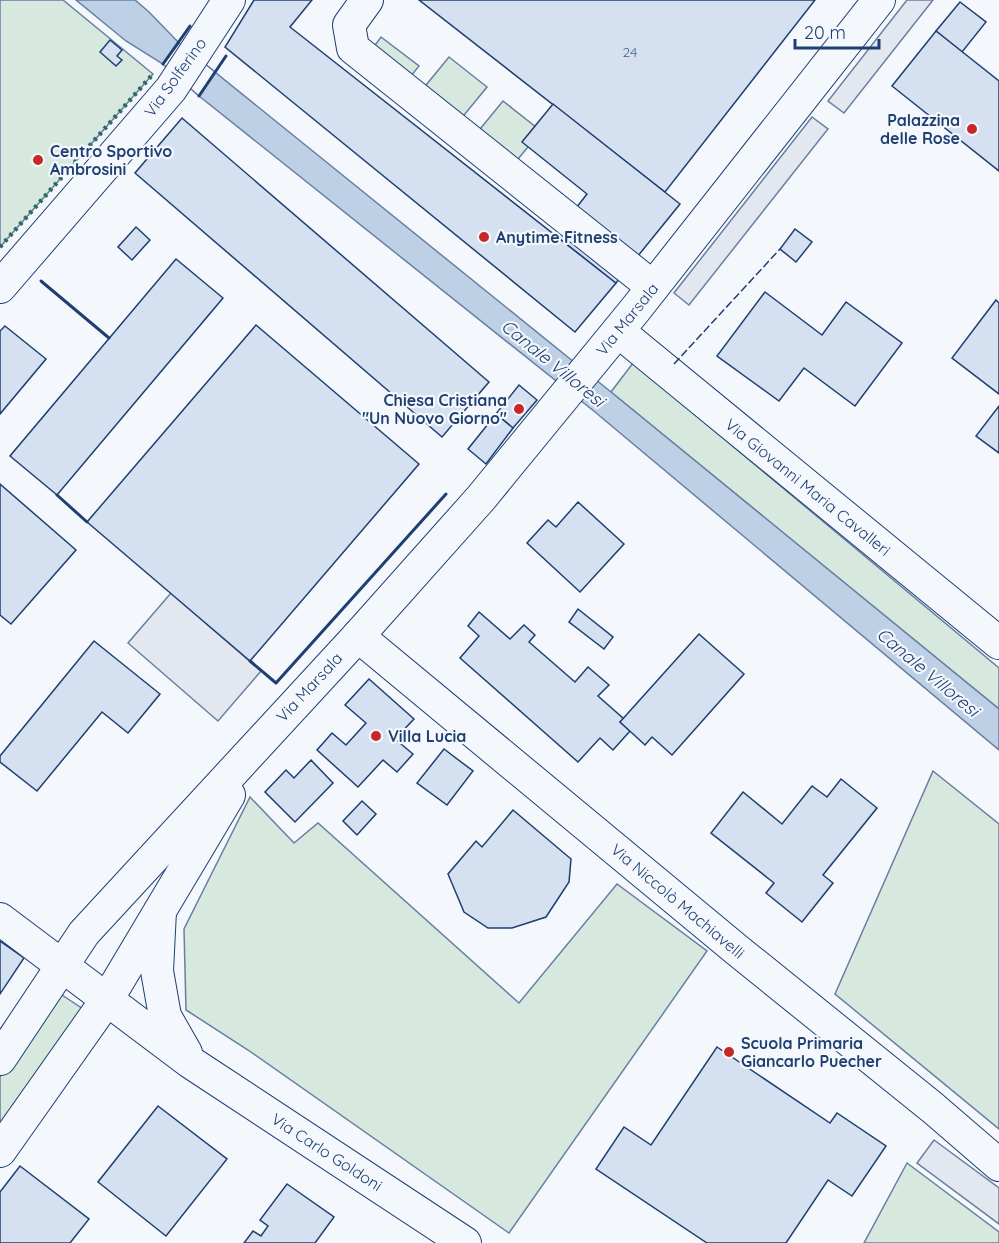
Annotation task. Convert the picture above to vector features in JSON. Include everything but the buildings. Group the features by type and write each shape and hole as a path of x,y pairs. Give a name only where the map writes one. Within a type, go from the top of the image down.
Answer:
{"street":[{"name":"Via Solferino","path":"0,287 171,89 229,0"},
{"path":"368,0 349,25 353,48 653,287"},
{"name":"Via Marsala","path":"0,1059 84,933 358,636 481,498 618,331 879,0"},
{"name":"Via Giovanni Maria Cavalleri","path":"618,331 999,643"},
{"name":"Via Niccolò Machiavelli","path":"358,636 737,950 933,1108 999,1165"},
{"name":"Via Marsala","path":"0,1151 108,998 266,735"},
{"name":"Via Carlo Goldoni","path":"160,908 157,971 165,1016 190,1062"},
{"name":"Via Carlo Goldoni","path":"0,920 108,998 190,1062 465,1243"}],"shaded area":[{"name":"Centro Sportivo Ambrosini","path":"0,0 63,0 153,74 0,247"},
{"path":"907,0 933,0 844,113 828,101"},
{"path":"381,37 419,66 407,81 370,52"},
{"path":"449,57 487,87 460,120 422,90"},
{"path":"503,101 541,131 514,164 476,134"},
{"path":"812,117 828,129 689,305 674,293"},
{"path":"633,363 999,668 999,709 611,392"},
{"path":"171,593 261,671 218,721 128,643"},
{"path":"933,771 999,824 999,1129 835,994"},
{"path":"250,797 294,843 318,823 519,1003 617,884 707,951 509,1233 248,1050 186,1010 184,929"},
{"path":"59,993 83,1009 0,1124 0,1077"},
{"path":"934,1140 999,1188 999,1224 917,1163"},
{"path":"907,1163 999,1232 999,1243 864,1243"}],"water":[{"name":"Canale Villoresi","path":"76,0 135,0 179,43 999,709 999,750 595,412 199,96 163,64 126,41"}],"pier":[{"path":"179,43 215,72 199,96 163,64"}],"hedge":[{"path":"0,247 153,74"}],"fence":[{"path":"674,364 780,249"}],"wall":[{"path":"163,64 190,26"},
{"path":"199,96 226,56"},
{"path":"41,281 109,338"},
{"path":"250,661 276,683 446,494"},
{"path":"57,495 87,522"}],"place":[{"name":"Palazzina delle Rose","path":"972,129"},
{"name":"Centro Sportivo Ambrosini","path":"38,160"},
{"name":"Anytime Fitness","path":"484,237"},
{"name":"Chiesa Cristiana \"Un Nuovo Giorno\"","path":"519,409"},
{"name":"Villa Lucia","path":"376,736"},
{"name":"Scuola Primaria Giancarlo Puecher","path":"729,1052"}]}
